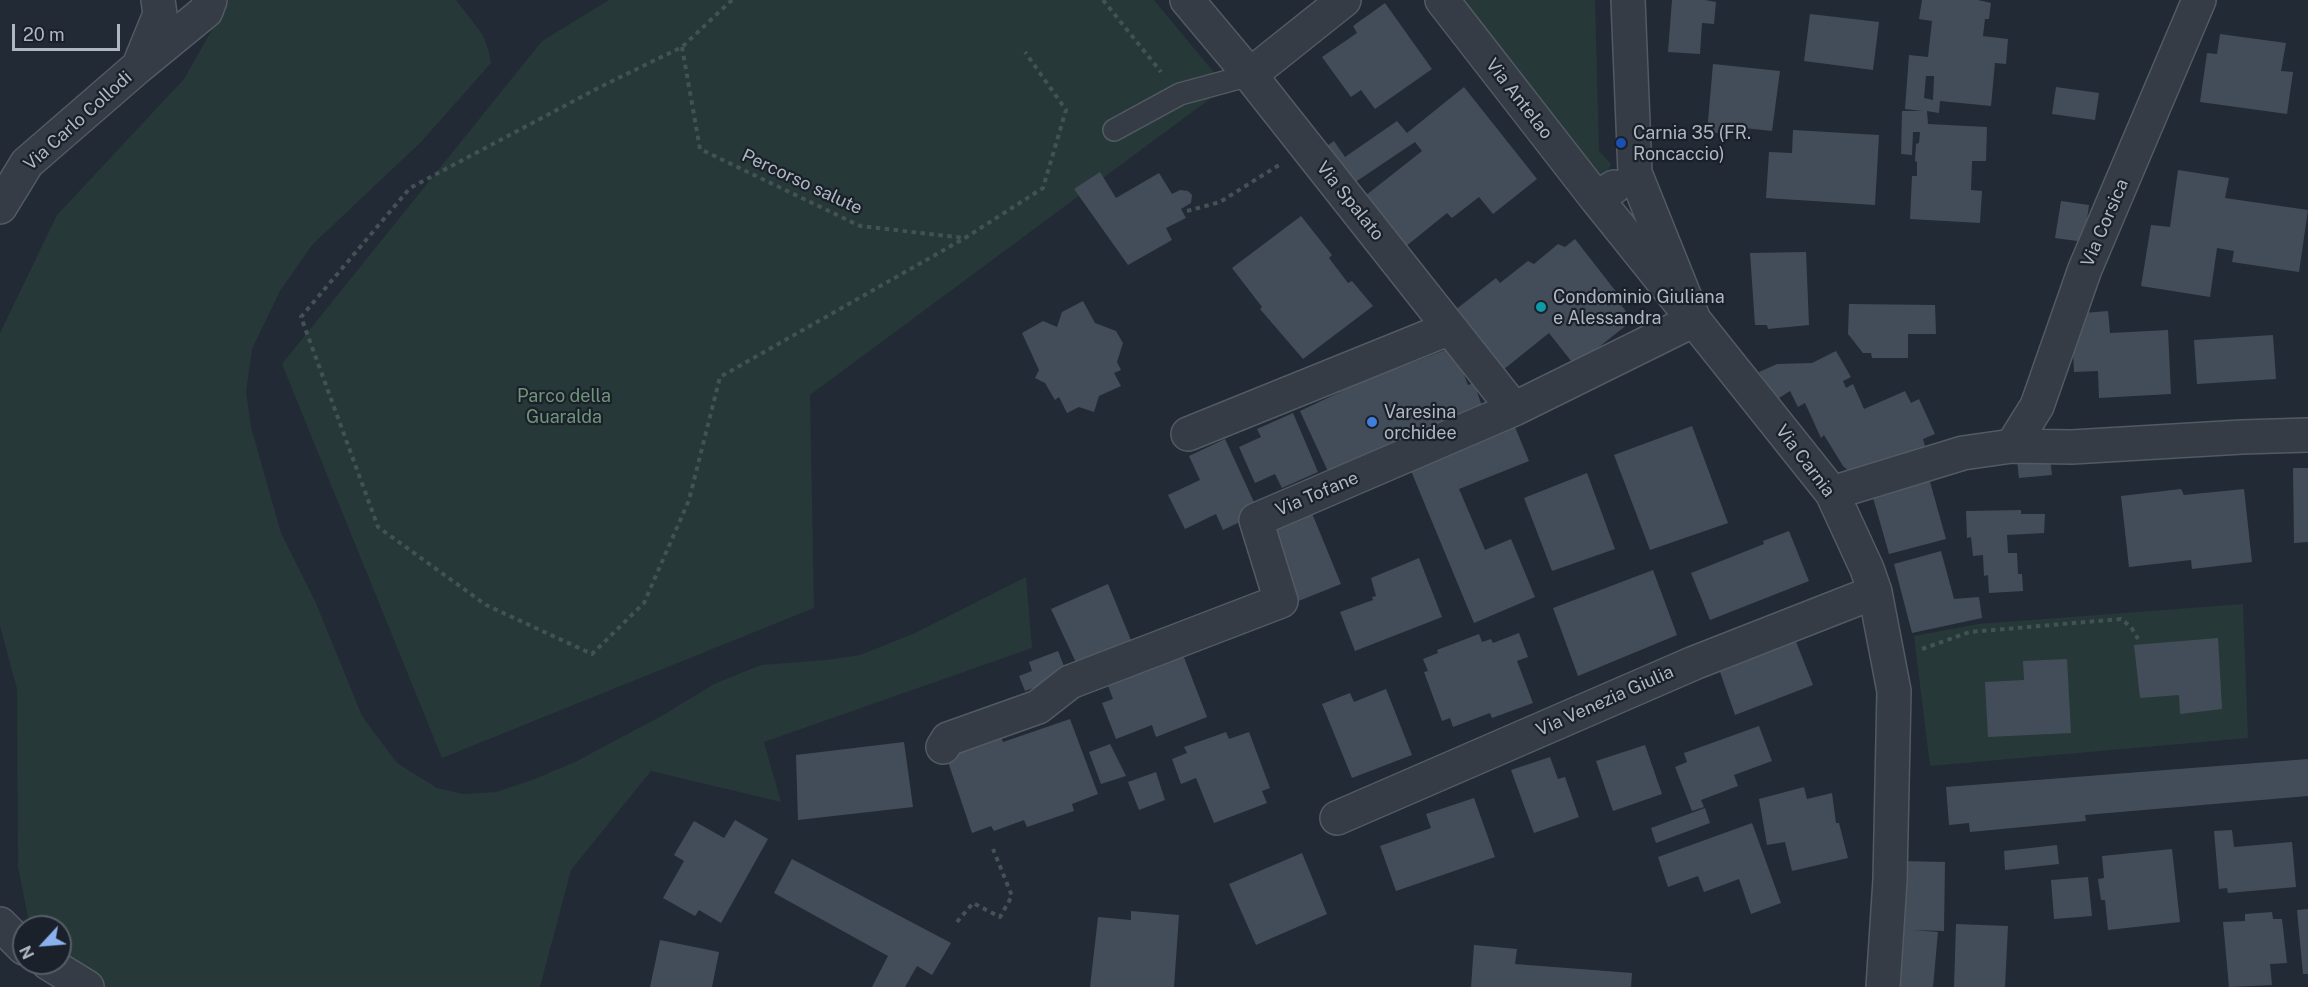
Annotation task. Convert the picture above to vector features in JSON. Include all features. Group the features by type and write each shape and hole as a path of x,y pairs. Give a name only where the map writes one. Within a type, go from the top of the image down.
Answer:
{"street":[{"name":"Via Carlo Collodi","path":"138,66 160,14 158,0"},
{"name":"Via Carlo Collodi","path":"0,207 27,163 138,66 206,11 210,0"},
{"name":"Via Spalato","path":"1187,0 1250,75 1514,409"},
{"path":"1250,75 1344,0"},
{"name":"Via Antelao","path":"1442,0 1694,320"},
{"name":"Via Carnia","path":"1628,0 1635,173 1694,320 1832,493 1867,569 1875,592 1894,691 1894,775 1883,987"},
{"name":"Via Corsica","path":"2012,446 2037,406 2085,269 2199,0"},
{"path":"1596,198 1635,173"},
{"name":"Via Tofane","path":"943,747 948,739 1038,707 1070,682 1281,602 1256,520 1514,409 1694,320"},
{"path":"1188,434 1450,328"},
{"path":"1832,493 1963,453 2012,446 2072,447 2242,436 2308,435"},
{"name":"Via Venezia Giulia","path":"1337,818 1694,663 1875,592"},
{"path":"0,924 12,936"},
{"path":"68,975 87,987"}],"lane":[{"path":"1114,130 1179,94 1250,75"}],"path":[{"path":"732,0 682,47 600,87 410,188 301,317 378,526 486,605 592,654 644,603 689,500 720,377 966,238 1043,188 1066,110 1025,52"},
{"path":"1103,0 1143,50"},
{"name":"Percorso salute","path":"682,47 700,149 860,226 966,238"},
{"path":"1187,212 1220,202 1307,147"},
{"path":"1888,662 1970,632 2121,619 2131,627 2139,639"},
{"path":"957,922 973,903 1000,917 1012,896 993,849"}],"green space":[{"path":"229,0 456,0 483,35 489,52 491,63 421,142 312,245 280,291 252,349 246,392 251,427 281,533 316,603 362,716 397,763 437,788 463,794 496,792 575,762 665,714 714,684 761,665 860,655 915,633 1026,577 1032,648 764,742 781,802 651,771 571,870 540,987 70,987 65,975 72,975 72,915 28,915 18,867 17,689 0,626 0,333 57,215 184,79"},
{"name":"Parco della Guaralda","path":"609,0 1154,0 1226,87 810,395 814,608 442,758 282,364 542,41"},
{"path":"1461,0 1595,0 1599,151 1611,164 1605,177 1595,178"},
{"path":"2243,604 2248,738 1930,766 1914,636 1978,624"}],"building":[{"path":"1672,0 1716,2 1714,24 1702,23 1700,54 1668,52"},
{"path":"1922,0 1978,0 1991,3 1989,19 1985,19 1983,36 2008,39 2006,64 1995,63 1991,106 1940,101 1939,113 1927,111 1928,124 1987,127 1986,161 1972,161 1971,190 1982,191 1980,223 1910,219 1912,176 1917,176 1916,144 1919,143 1920,132 1913,132 1912,155 1901,154 1902,111 1922,111 1905,109 1909,55 1928,57 1932,21 1919,19","holes":["1926,76 1934,76 1933,100 1924,98"]},
{"path":"1385,3 1432,69 1375,109 1361,90 1351,97 1322,57 1357,33 1353,26"},
{"path":"1810,14 1879,22 1873,70 1804,61"},
{"path":"2220,34 2286,43 2281,71 2293,72 2287,114 2200,102 2207,53 2217,54"},
{"path":"1713,64 1780,71 1772,131 1744,128 1745,136 1707,132"},
{"path":"1464,87 1537,179 1493,214 1479,197 1452,218 1447,213 1405,247 1365,196 1422,151 1415,142 1354,183 1321,150 1334,141 1345,157 1397,121 1407,133"},
{"path":"2056,87 2099,93 2095,120 2052,114"},
{"path":"1793,130 1879,135 1875,205 1766,198 1769,152 1792,153"},
{"path":"2178,170 2229,178 2225,198 2308,210 2299,272 2232,262 2234,251 2217,248 2210,297 2141,286 2151,225 2170,227"},
{"path":"1100,172 1116,198 1159,173 1172,194 1180,190 1188,191 1192,195 1191,203 1181,209 1186,218 1166,228 1172,240 1128,265 1074,189"},
{"path":"2061,201 2089,205 2084,242 2055,238"},
{"path":"1301,216 1332,255 1329,258 1348,283 1352,281 1373,306 1303,359 1260,309 1262,307 1232,268"},
{"name":"Condominio Giuliana e Alessandra","path":"1575,239 1621,298 1617,300 1633,320 1575,366 1549,333 1498,374 1450,314 1496,278 1500,283 1528,261 1534,264 1558,244 1565,247"},
{"path":"1806,252 1809,325 1768,329 1767,325 1755,325 1750,253"},
{"path":"1083,301 1095,323 1116,331 1123,343 1117,362 1121,370 1114,373 1121,386 1099,396 1094,412 1079,407 1067,413 1059,397 1055,400 1045,383 1035,378 1039,370 1022,333 1043,321 1057,327 1062,312"},
{"path":"1849,304 1935,305 1936,334 1908,334 1908,358 1872,358 1871,353 1863,353 1848,334"},
{"path":"2108,311 2110,333 2168,330 2171,394 2099,398 2098,371 2074,372 2071,314"},
{"path":"2273,335 2276,379 2197,384 2194,340"},
{"path":"1453,347 1468,385 1474,383 1483,409 1332,480 1300,411 1359,383"},
{"path":"1836,351 1851,377 1843,381 1846,388 1853,384 1864,409 1905,391 1911,403 1919,399 1935,434 1923,439 1925,446 1852,474 1843,466 1824,435 1821,438 1805,403 1798,407 1790,391 1776,400 1759,372 1777,364 1812,363"},
{"path":"1293,413 1318,472 1282,488 1275,474 1255,483 1239,447 1261,437 1257,429"},
{"path":"1513,422 1529,461 1459,489 1485,550 1511,539 1535,597 1474,623 1409,466"},
{"path":"1692,426 1728,523 1650,550 1614,455"},
{"path":"1225,439 1259,513 1223,530 1216,514 1185,529 1168,495 1200,480 1189,456"},
{"path":"2050,457 2052,475 2019,478 2017,460"},
{"path":"2293,468 2308,468 2308,542 2294,543"},
{"path":"1927,471 1946,539 1889,554 1870,487"},
{"path":"1587,473 1615,549 1552,571 1524,498"},
{"path":"2181,489 2184,495 2244,489 2252,562 2192,569 2191,560 2129,567 2121,496"},
{"path":"1309,506 1341,584 1296,602 1264,524"},
{"path":"2021,510 2021,514 2045,514 2044,533 2007,535 2008,553 2017,553 2018,574 2022,574 2023,591 1989,593 1988,575 1984,576 1983,555 1973,556 1971,537 1967,538 1966,511"},
{"path":"1789,531 1809,581 1710,620 1691,573 1764,544 1763,541"},
{"path":"1941,551 1954,599 1979,597 1982,618 1912,633 1894,564"},
{"path":"1419,558 1442,617 1355,651 1340,612 1373,600 1372,597 1376,596 1371,578"},
{"path":"1653,570 1677,635 1578,676 1553,608"},
{"path":"1108,584 1133,645 1078,667 1051,609"},
{"path":"1519,633 1528,657 1517,661 1533,703 1492,718 1490,713 1453,727 1450,718 1442,721 1424,672 1428,671 1423,659 1438,653 1437,650 1479,634 1482,642 1491,639 1493,643"},
{"path":"2218,638 2222,709 2180,714 2179,695 2140,698 2134,645"},
{"path":"1795,639 1813,685 1735,715 1718,666"},
{"path":"1180,647 1207,717 1156,737 1152,725 1116,739 1102,703 1113,699 1104,675"},
{"path":"1058,651 1068,676 1025,691 1019,676 1032,671 1029,662"},
{"path":"2067,659 2071,733 1988,737 1985,682 2024,680 2023,661"},
{"path":"1386,689 1412,755 1352,778 1322,704 1350,693 1354,702"},
{"path":"1070,719 1098,794 1072,804 1074,811 1027,827 1024,820 994,831 991,826 972,833 946,756 1001,737 1003,742"},
{"path":"1759,726 1772,761 1734,775 1738,786 1701,800 1704,807 1692,811 1675,767 1687,762 1684,753"},
{"path":"1226,732 1229,739 1249,732 1270,788 1262,791 1267,803 1214,823 1196,778 1181,784 1172,759 1187,753 1184,747"},
{"path":"904,742 913,807 798,820 796,755"},
{"path":"1110,744 1126,776 1101,784 1089,752"},
{"path":"1645,745 1662,794 1613,811 1596,761"},
{"path":"1550,757 1558,779 1565,777 1579,817 1534,833 1511,770"},
{"path":"2308,759 2308,796 2085,815 2086,821 1970,832 1969,823 1949,825 1946,787"},
{"path":"1156,772 1165,800 1139,810 1128,782"},
{"path":"1804,787 1807,799 1832,793 1836,823 1839,823 1848,858 1792,871 1785,842 1767,845 1759,799"},
{"path":"1474,798 1495,857 1396,891 1380,846 1431,828 1426,814"},
{"path":"1705,808 1710,823 1656,843 1651,828"},
{"path":"735,820 768,839 721,923 699,910 695,916 663,898 684,861 674,855 694,821 724,838"},
{"path":"1752,823 1781,903 1751,914 1739,879 1704,892 1698,876 1668,887 1658,857"},
{"path":"2232,830 2234,847 2292,842 2296,887 2228,893 2227,888 2219,889 2214,831"},
{"path":"2057,845 2059,864 2005,870 2004,851"},
{"path":"2172,849 2180,922 2108,930 2105,900 2101,900 2098,879 2104,878 2102,856"},
{"path":"1302,853 1327,914 1256,945 1229,884"},
{"path":"792,859 951,943 932,975 917,966 905,987 872,987 888,956 774,893"},
{"path":"1902,861 1945,862 1944,931 1912,930 1938,932 1933,987 1897,987"},
{"path":"2088,877 2092,916 2054,919 2051,880"},
{"path":"2308,909 2308,974 2303,974 2297,910"},
{"path":"1131,911 1179,915 1174,987 1090,987 1098,917 1131,920"},
{"path":"2272,912 2273,919 2282,919 2287,963 2270,964 2272,985 2229,987 2223,922 2245,921 2245,914"},
{"path":"1956,924 2008,926 2005,987 1954,987"},
{"path":"660,940 719,952 712,987 650,987"},
{"path":"1474,945 1517,949 1515,964 1632,973 1631,987 1471,987"}],"place":[{"name":"Carnia 35 (FR. Roncaccio)","path":"1621,143"},
{"name":"Condominio Giuliana e Alessandra","path":"1541,307"},
{"name":"Varesina orchidee","path":"1372,422"}]}
